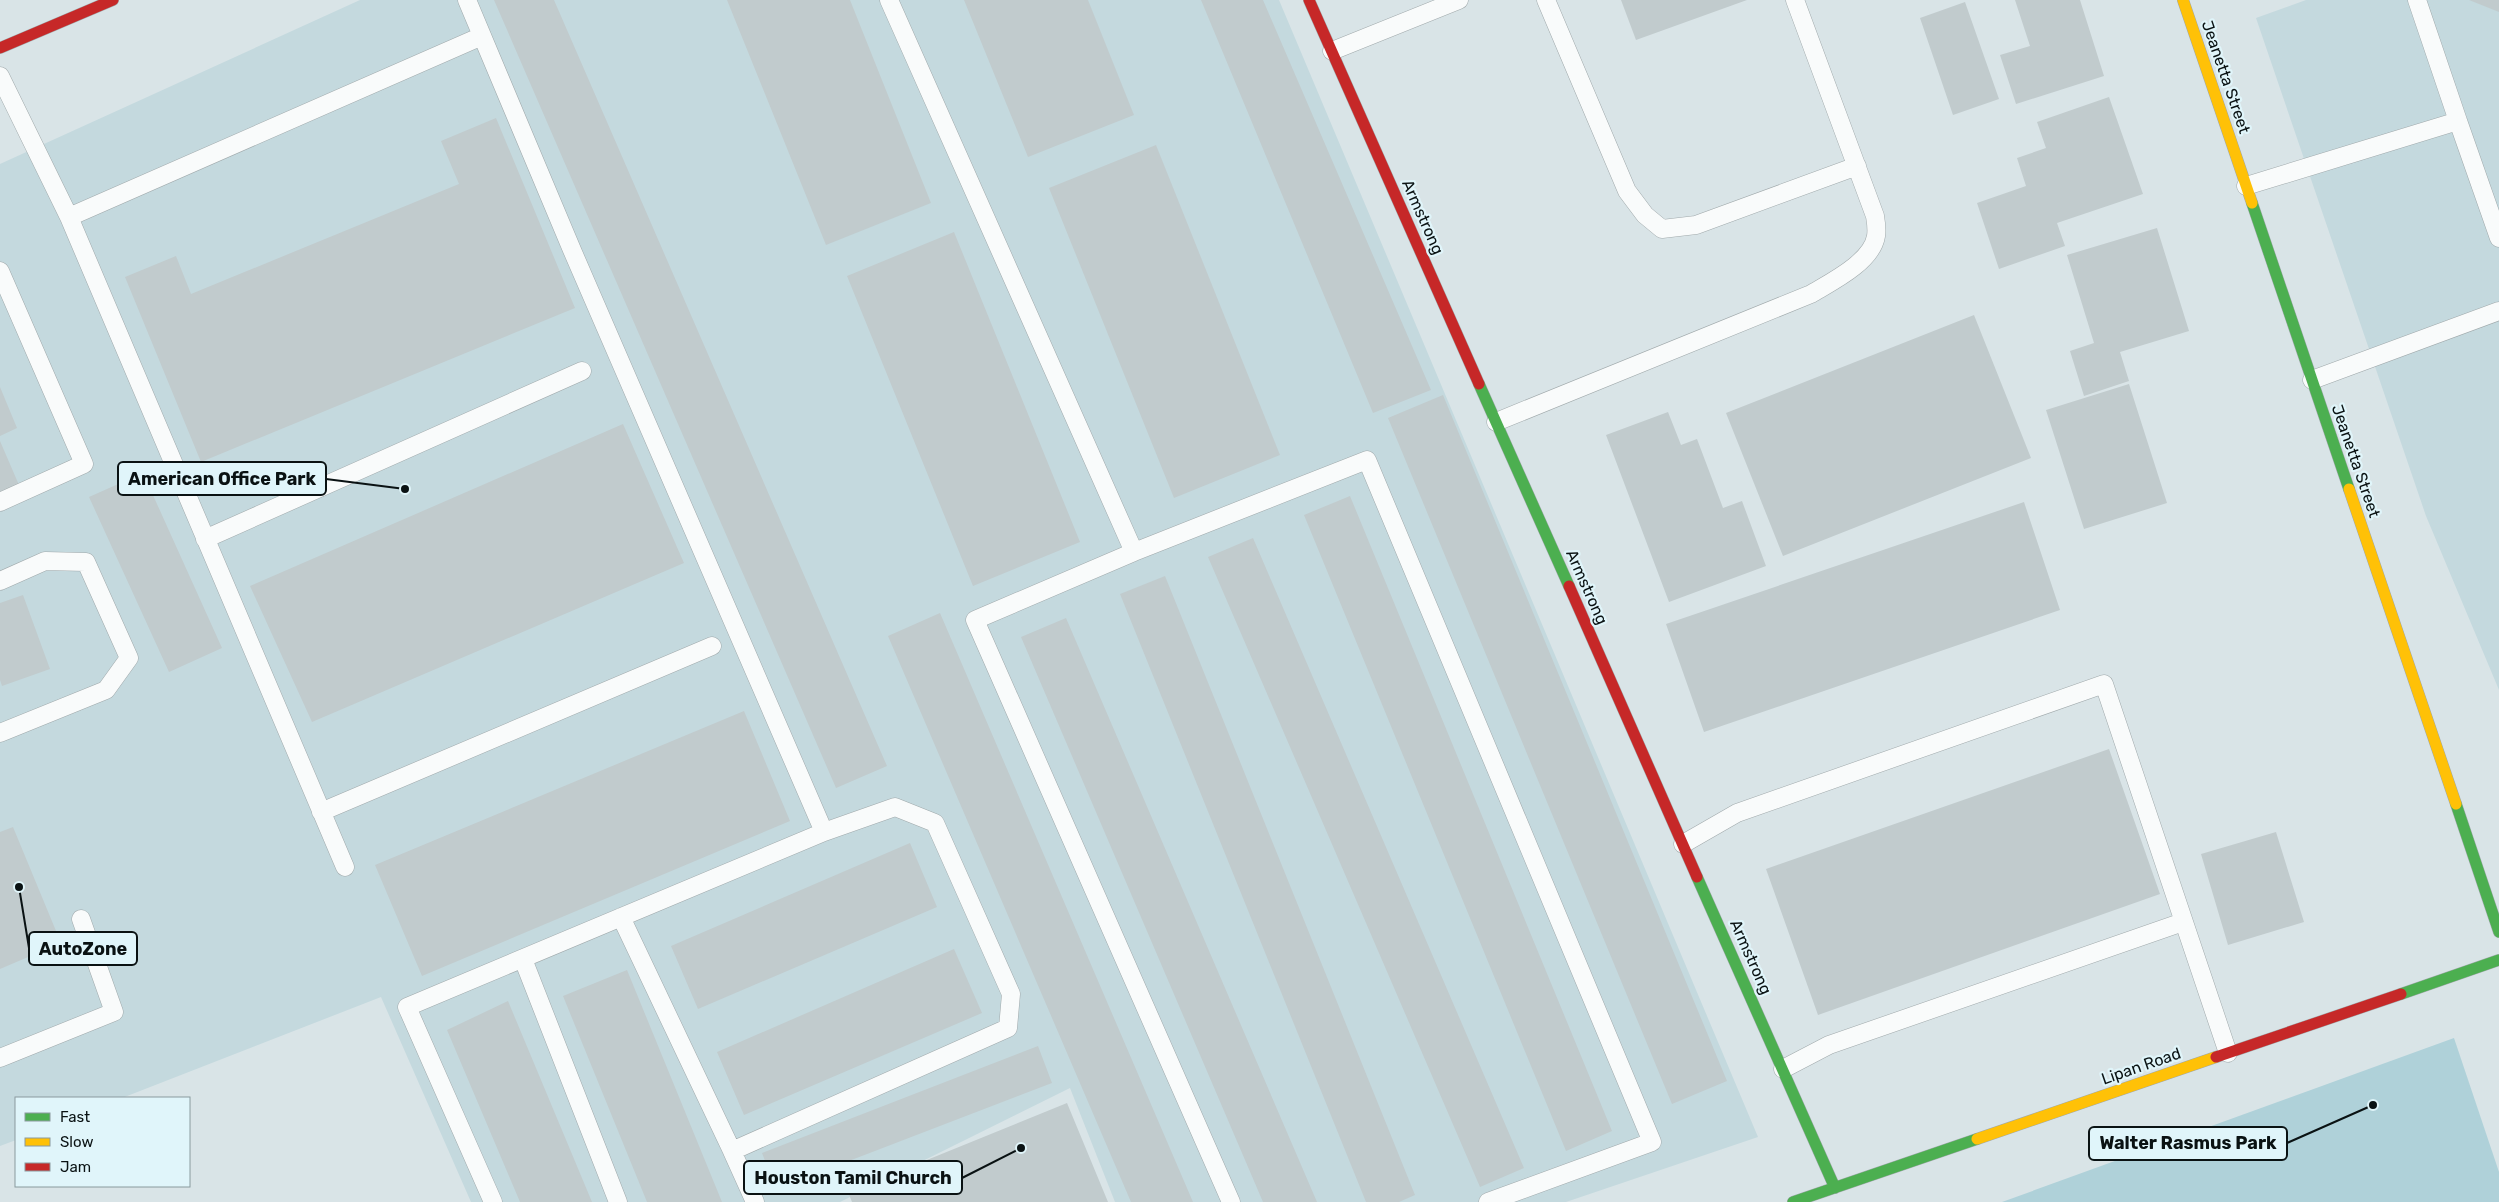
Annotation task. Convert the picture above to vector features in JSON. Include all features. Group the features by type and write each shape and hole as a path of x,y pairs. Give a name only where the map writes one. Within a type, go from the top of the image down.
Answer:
{"street":[{"path":"0,48 113,0"},
{"name":"Armstrong","path":"1309,0 1835,1188"},
{"name":"Jeanetta Street","path":"2183,0 2499,932"},
{"name":"Lipan Road","path":"1794,1202 2499,960"}],"lane":[{"path":"467,0 572,250 824,832"},
{"path":"890,0 1134,552"},
{"path":"1332,51 1458,0"},
{"path":"1546,0 1628,191 1645,215 1662,229 1696,225 1857,166"},
{"path":"1496,422 1812,294 1851,270 1867,254 1876,237 1875,216 1795,0"},
{"path":"2417,0 2499,238"},
{"path":"69,217 482,36"},
{"path":"0,76 69,217 345,867"},
{"path":"2246,186 2458,121"},
{"path":"0,271 84,464 0,502"},
{"path":"2312,380 2499,311"},
{"path":"205,539 582,372"},
{"path":"1231,1202 975,620 1134,552 1367,460 1652,1142 1488,1202"},
{"path":"0,581 45,561 86,562 129,658 106,690 0,733"},
{"path":"321,812 712,646"},
{"path":"1683,844 1737,813 2104,684 2228,1053"},
{"path":"493,1202 407,1007 824,832 895,807 935,822 1011,994 1008,1028 732,1151"},
{"path":"621,917 755,1202"},
{"path":"0,1058 114,1012 81,919"},
{"path":"1783,1069 1829,1045 2183,922"},
{"path":"523,959 618,1202"}],"shaded area":[{"path":"360,0 1279,0 1758,1137 1566,1202 1115,1202 1070,1088 840,1202 471,1202 381,997 125,1097 15,1097 15,1140 0,1146 0,164"},
{"path":"2306,0 2499,0 2499,690 2426,516 2256,18"},
{"path":"2454,1038 2499,1172 2499,1202 2002,1202"}],"building":[{"path":"494,0 554,0 887,766 836,788"},
{"path":"727,0 850,0 931,203 826,245"},
{"path":"964,0 1088,0 1134,115 1028,157"},
{"path":"1201,0 1263,0 1431,390 1373,413"},
{"path":"1621,0 1747,0 1636,40"},
{"path":"2015,0 2080,0 2104,76 2016,104 2000,55 2030,46"},
{"path":"2469,0 2499,0 2499,12"},
{"path":"1965,2 1999,99 1953,115 1920,18"},
{"path":"2109,97 2143,194 2057,223 2065,246 1999,269 1977,203 2026,186 2017,158 2046,148 2037,122"},
{"path":"496,118 575,308 201,462 125,277 176,256 191,294 459,184 441,141"},
{"path":"1156,145 1280,455 1174,498 1049,188"},
{"path":"2157,228 2189,331 2120,352 2129,381 2084,396 2070,351 2094,343 2067,255"},
{"path":"954,232 1080,542 973,586 847,276"},
{"path":"1974,315 2031,458 1783,556 1726,413"},
{"path":"2129,384 2167,503 2084,529 2046,410"},
{"path":"0,387 17,428 0,436"},
{"path":"1443,395 1727,1081 1672,1104 1388,418"},
{"path":"1668,412 1681,445 1697,439 1723,508 1742,501 1766,566 1669,602 1606,435"},
{"path":"623,424 684,563 312,722 250,586"},
{"path":"0,441 19,485 0,493"},
{"path":"143,473 222,648 169,672 89,497"},
{"path":"1350,496 1612,1131 1566,1151 1304,515"},
{"path":"2024,502 2060,610 1704,732 1666,624"},
{"path":"1253,538 1524,1168 1480,1187 1208,557"},
{"path":"1165,576 1415,1195 1399,1202 1366,1202 1120,594"},
{"path":"23,595 50,669 2,686 0,680 0,603"},
{"path":"940,613 1193,1202 1131,1202 888,636"},
{"path":"1066,618 1317,1202 1263,1202 1021,637"},
{"path":"744,711 790,821 422,976 375,865"},
{"path":"2109,749 2160,894 1818,1015 1766,869"},
{"path":"13,827 61,943 0,969 0,832"},
{"path":"2276,832 2304,922 2228,945 2201,854"},
{"path":"910,843 937,907 698,1009 671,946"},
{"path":"954,949 982,1013 744,1115 717,1052"},
{"path":"627,970 722,1202 647,1202 563,996"},
{"path":"508,1001 592,1202 520,1202 447,1030"},
{"path":"1038,1046 1052,1083 776,1189 762,1153"},
{"path":"1067,1103 1108,1202 852,1202 848,1192"}],"traffic: fast":[{"path":"2252,203 2349,489"},
{"path":"1479,384 1569,586"},
{"path":"2456,804 2499,932"},
{"path":"1697,877 1835,1188"},
{"path":"2401,994 2499,960"},
{"path":"1793,1202 1977,1139"}],"traffic: slow":[{"path":"2183,0 2252,203"},
{"path":"2349,489 2456,804"},
{"path":"1977,1139 2216,1057"}],"traffic: jam":[{"path":"0,48 113,0"},
{"path":"1309,0 1479,384"},
{"path":"1569,586 1697,877"},
{"path":"2216,1057 2401,994"}],"place":[{"name":"American Office Park","path":"405,489"},
{"name":"AutoZone","path":"19,887"},
{"name":"Walter Rasmus Park","path":"2373,1105"},
{"name":"Houston Tamil Church","path":"1021,1148"}]}
